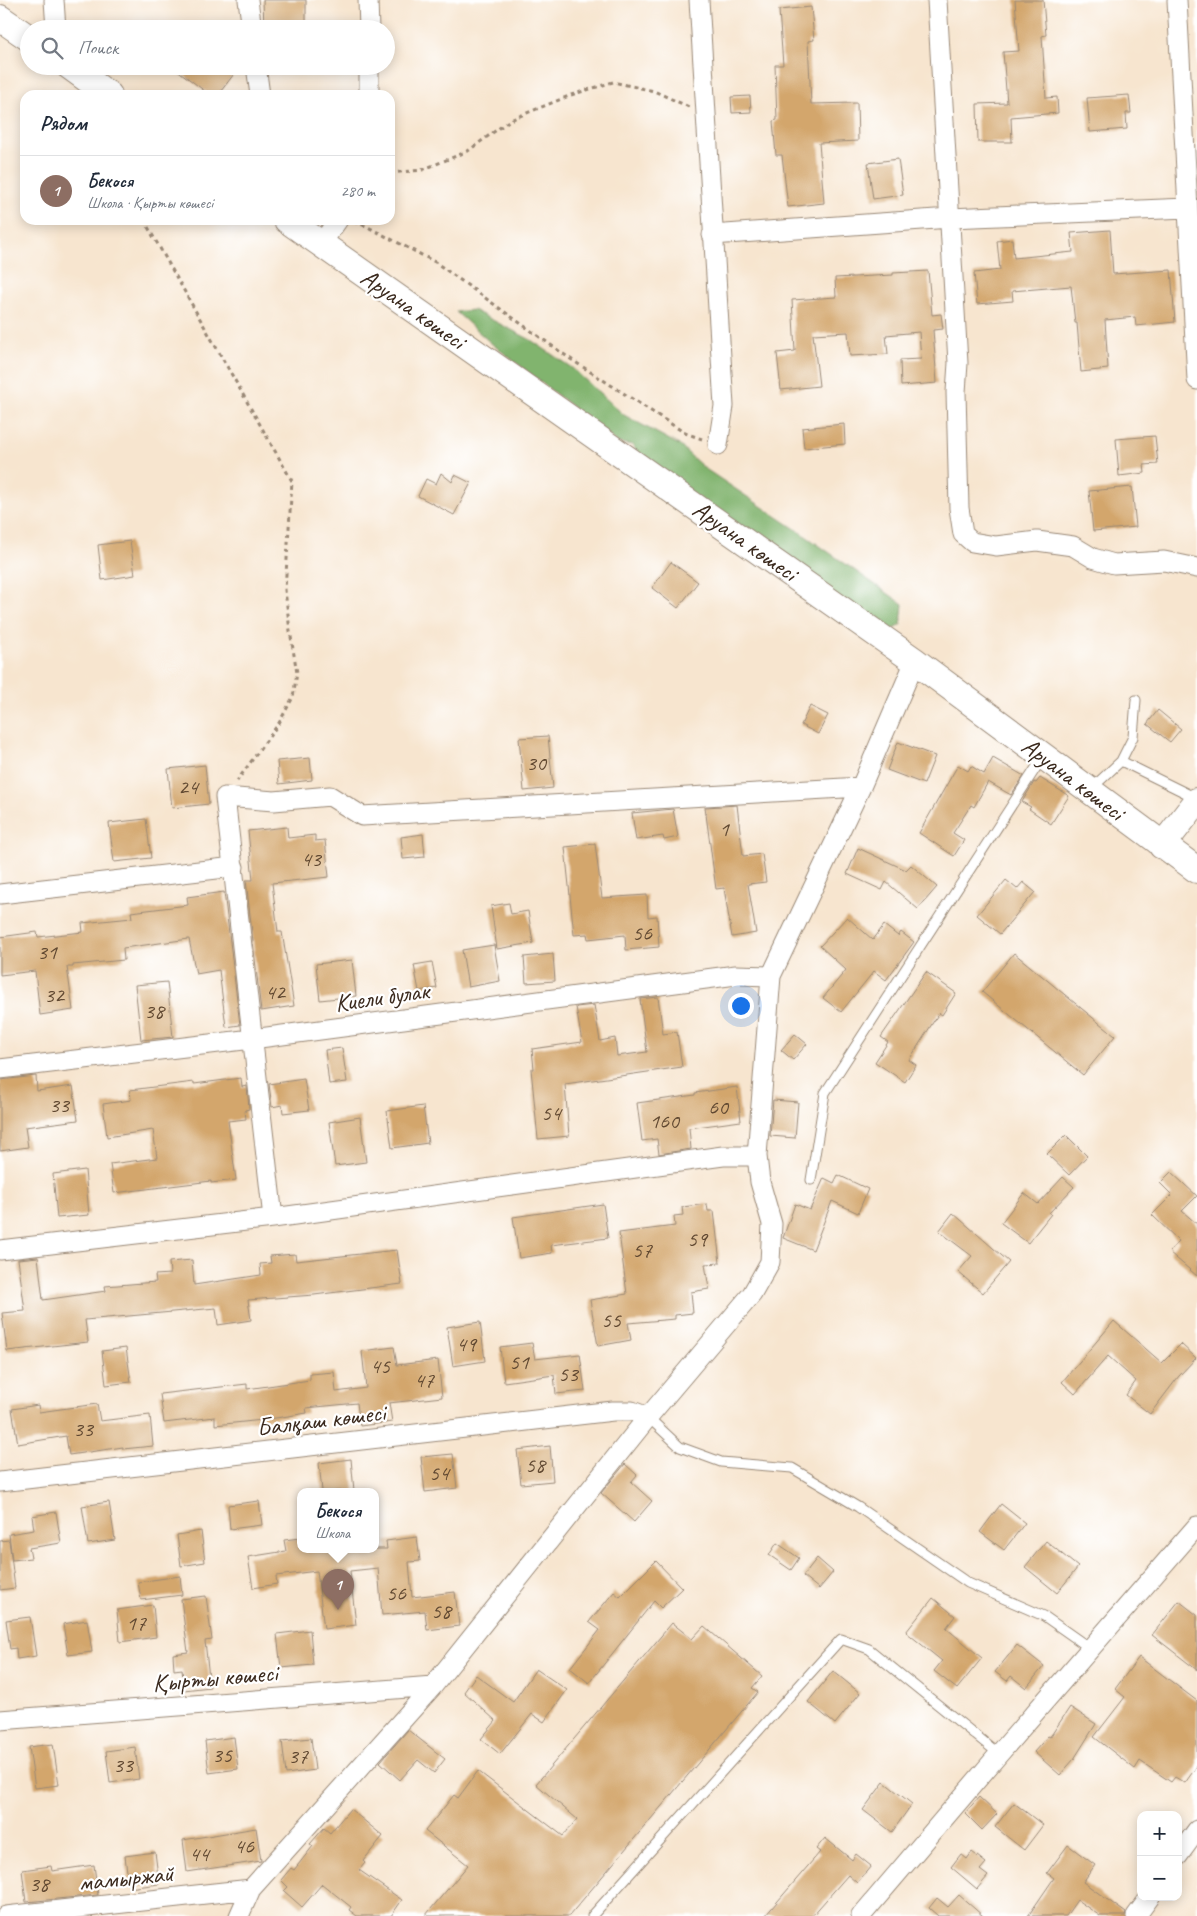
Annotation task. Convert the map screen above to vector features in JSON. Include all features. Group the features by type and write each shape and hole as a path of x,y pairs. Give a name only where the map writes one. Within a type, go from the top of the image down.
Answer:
{"street":[{"path":"54,0 55,20"},
{"path":"248,0 251,20"},
{"path":"368,0 368,20"},
{"path":"699,0 724,406 718,446"},
{"path":"937,0 958,363 956,392 959,508 963,534 972,542 996,546 1037,541 1073,546 1093,558 1114,564 1164,561 1197,568"},
{"path":"1177,0 1197,380"},
{"path":"0,18 20,32"},
{"path":"81,75 103,90"},
{"path":"257,75 259,90"},
{"path":"369,75 369,90"},
{"path":"712,235 950,218 1187,208"},
{"name":"Аруана көшесі","path":"294,225 915,661 1162,846 1194,860"},
{"path":"322,244 335,225"},
{"path":"240,1916 251,1889 433,1686 648,1417 752,1294 770,1262 772,1224 760,1182 757,1156 771,976 862,787 915,661"},
{"path":"273,1218 225,797 274,800 330,796 362,816 862,787"},
{"path":"1162,846 1197,799"},
{"path":"0,894 234,867"},
{"name":"Киели булак","path":"0,1069 252,1039 736,975 771,976"},
{"path":"0,1250 273,1218 713,1157 757,1156"},
{"name":"Балқаш көшесі","path":"0,1482 613,1411 632,1411 648,1417"},
{"path":"861,1916 1197,1526"},
{"name":"Қырты көшесі","path":"0,1720 433,1686"},
{"path":"1182,1851 1197,1830"},
{"name":"мамыржай","path":"6,1916 251,1889"},
{"path":"1136,1916 1147,1901"}],"lane":[{"path":"1088,791 1121,761 1133,737 1136,700"},
{"path":"811,1180 825,1093 1043,757"},
{"path":"1121,761 1197,799"},
{"path":"648,1417 680,1447 721,1462 792,1468 858,1507 968,1582 1044,1616 1090,1649"},
{"path":"592,1916 841,1639 869,1649 999,1754"}],"path":[{"path":"395,173 422,170 450,159 468,151 510,120 571,95 613,82 654,91 705,114"},
{"path":"147,225 292,481 285,590 297,673 292,697 279,723 225,797"},
{"path":"363,225 435,262 569,358 685,433 718,446"}],"green space":[{"path":"473,310 531,340 572,368 624,415 679,445 704,468 903,604 901,625 886,633 639,456 633,445 618,443 491,343 456,312"}],"building":[{"path":"263,0 306,0 306,20 264,20"},
{"path":"1015,0 1043,0 1046,35 1042,36 1046,98 1057,97 1058,113 1011,117 1012,142 978,142 977,104 1007,103 1003,52 1019,51"},
{"path":"811,7 814,40 808,41 811,104 857,103 858,141 819,143 824,203 788,207 782,155 776,155 773,121 777,120 775,65 783,65 779,10"},
{"path":"184,75 233,75 222,90 203,90"},
{"path":"1129,95 1131,113 1126,113 1127,129 1090,132 1087,98"},
{"path":"750,96 751,112 732,113 731,97"},
{"path":"898,159 903,195 873,199 868,163"},
{"path":"1110,230 1113,274 1171,270 1175,322 1136,326 1135,317 1105,320 1108,369 1081,372 1077,323 1075,323 1071,286 1012,291 1013,301 977,304 974,273 1000,270 997,241 1012,239 1014,258 1073,252 1071,233"},
{"path":"928,271 932,315 941,314 943,329 933,330 937,383 901,386 900,360 921,359 919,332 886,335 888,354 850,356 848,332 813,334 819,386 781,390 777,353 795,351 792,300 836,297 835,278"},
{"path":"844,424 845,444 804,448 802,428"},
{"path":"1155,436 1158,464 1144,465 1145,473 1119,476 1116,439"},
{"path":"441,473 452,482 455,475 471,483 454,515 418,496 426,479 436,484"},
{"path":"1132,487 1136,527 1093,531 1089,491"},
{"path":"130,541 135,575 102,580 98,545"},
{"path":"671,562 698,582 678,608 652,588"},
{"path":"810,706 828,715 818,734 801,725"},
{"path":"1158,710 1181,729 1170,742 1147,724"},
{"path":"548,736 553,788 524,791 519,738"},
{"path":"898,742 935,756 924,784 887,770"},
{"path":"310,758 312,780 279,784 277,761"},
{"path":"993,758 1024,776 1011,795 988,782 974,807 971,805 953,833 964,840 954,856 919,833 958,765 968,771 971,766 984,774"},
{"path":"205,765 209,804 172,808 168,769"},
{"path":"1040,778 1069,796 1051,824 1022,802 1034,782 1036,783"},
{"path":"737,805 743,856 762,854 766,882 748,884 756,933 732,937 724,888 716,889 705,807"},
{"path":"673,809 678,837 664,840 663,836 636,840 632,813"},
{"path":"146,819 151,858 114,862 109,823"},
{"path":"287,827 288,838 315,835 315,841 325,840 329,877 272,883 278,932 282,932 294,1006 261,1011 246,880 253,880 248,831"},
{"path":"423,834 425,857 403,859 401,837"},
{"path":"595,844 602,898 647,895 648,917 657,916 659,947 626,950 625,935 588,939 587,934 574,935 565,847"},
{"path":"858,848 906,870 911,865 937,887 918,909 886,882 882,890 847,874"},
{"path":"1006,880 1017,889 1023,882 1035,892 1000,934 977,915"},
{"path":"224,892 240,1025 226,1027 219,970 196,974 189,939 123,948 124,960 67,967 73,1010 40,1015 35,971 0,975 0,937 37,932 38,937 83,932 82,923 132,918 131,912 188,905 187,897"},
{"path":"509,903 511,914 528,911 533,943 497,949 491,906"},
{"path":"847,917 873,940 884,925 898,936 901,932 914,942 886,980 874,971 841,1012 823,998 846,970 820,946"},
{"path":"494,945 500,981 468,987 462,950"},
{"path":"1014,953 1115,1036 1083,1075 982,992"},
{"path":"553,954 555,981 526,983 524,957"},
{"path":"352,960 356,996 320,1000 316,964"},
{"path":"432,962 437,988 419,991 414,965"},
{"path":"926,972 956,993 942,1015 939,1013 909,1060 916,1065 905,1082 875,1062 888,1042 881,1037"},
{"path":"167,982 173,1037 141,1040 135,985"},
{"path":"658,997 663,1034 677,1032 682,1067 565,1084 569,1136 538,1139 531,1069 534,1069 532,1049 582,1042 576,1007 594,1005 600,1041 615,1038 617,1056 647,1052 640,999"},
{"path":"795,1034 807,1044 793,1060 781,1050"},
{"path":"342,1048 347,1082 329,1084 325,1050"},
{"path":"36,1076 37,1091 73,1086 78,1120 25,1127 28,1147 0,1151 0,1080"},
{"path":"241,1078 242,1087 247,1086 249,1109 245,1110 246,1119 228,1121 236,1180 211,1183 211,1181 114,1193 110,1164 157,1158 153,1130 107,1137 103,1104 131,1100 130,1090"},
{"path":"304,1079 309,1110 283,1113 282,1105 272,1107 269,1084"},
{"path":"737,1087 741,1121 689,1128 691,1149 659,1154 657,1139 642,1141 637,1103"},
{"path":"773,1100 798,1102 795,1138 770,1136"},
{"path":"423,1106 428,1143 392,1148 387,1111"},
{"path":"360,1117 366,1162 335,1166 329,1122"},
{"path":"1066,1135 1087,1156 1069,1175 1047,1154"},
{"path":"85,1170 89,1215 57,1218 53,1174"},
{"path":"1171,1172 1197,1196 1182,1211 1197,1224 1197,1276 1169,1252 1179,1241 1152,1215 1172,1195 1160,1183"},
{"path":"838,1175 868,1189 858,1213 832,1201 813,1250 783,1238 795,1204 810,1210 824,1178 834,1183"},
{"path":"1063,1177 1074,1187 1049,1213 1051,1214 1028,1243 1001,1223 1024,1193 1038,1204"},
{"path":"603,1204 608,1238 551,1245 552,1253 519,1258 513,1217"},
{"path":"707,1204 708,1211 714,1211 720,1263 705,1264 709,1289 691,1292 693,1313 675,1315 675,1319 628,1323 631,1340 598,1346 590,1300 627,1294 619,1233 675,1226 674,1216 683,1215 682,1207"},
{"path":"953,1213 1009,1262 983,1293 958,1272 972,1256 939,1231"},
{"path":"397,1250 402,1284 314,1295 248,1300 251,1320 218,1325 216,1308 85,1320 88,1342 7,1351 2,1313 25,1311 18,1259 38,1257 43,1300 106,1291 105,1286 156,1282 155,1275 170,1274 169,1262 192,1260 194,1285 261,1275 260,1264 271,1263 270,1256 295,1254 296,1261"},
{"path":"1114,1321 1162,1363 1181,1344 1196,1358 1179,1376 1150,1414 1126,1395 1136,1381 1108,1356 1075,1394 1062,1382"},
{"path":"480,1322 485,1361 453,1366 447,1327"},
{"path":"532,1343 535,1359 580,1354 585,1391 556,1394 554,1375 504,1382 500,1347"},
{"path":"394,1347 397,1365 438,1360 442,1397 389,1403 392,1422 360,1426 357,1403 306,1408 307,1413 215,1425 215,1417 164,1423 160,1394 247,1384 247,1389 310,1380 310,1374 334,1372 336,1392 366,1388 362,1351"},
{"path":"126,1348 131,1382 106,1385 102,1351"},
{"path":"97,1404 100,1421 150,1415 153,1446 123,1449 123,1447 69,1455 66,1436 18,1444 12,1409 38,1405 39,1412"},
{"path":"550,1446 553,1481 521,1484 517,1450"},
{"path":"453,1454 457,1488 425,1492 421,1457"},
{"path":"351,1459 354,1488 322,1488 319,1463"},
{"path":"625,1464 637,1475 631,1482 652,1501 634,1522 601,1493"},
{"path":"259,1501 262,1525 230,1529 228,1505"},
{"path":"109,1502 115,1540 88,1544 82,1506"},
{"path":"1001,1504 1025,1523 1004,1550 980,1532"},
{"path":"56,1512 61,1543 29,1548 31,1558 12,1560 9,1534 34,1530 32,1516"},
{"path":"201,1531 205,1562 181,1566 177,1535"},
{"path":"417,1537 420,1561 409,1562 412,1597 455,1592 459,1626 427,1630 425,1611 382,1615 378,1568 350,1571 356,1625 324,1629 317,1571 276,1576 277,1584 253,1588 248,1557 286,1551 284,1540 297,1538 297,1553 379,1553 379,1549 387,1549 386,1541"},
{"path":"9,1540 15,1588 0,1590 0,1541"},
{"path":"1046,1541 1078,1567 1057,1593 1025,1567"},
{"path":"777,1543 799,1558 791,1570 769,1555"},
{"path":"817,1558 833,1572 819,1589 803,1576"},
{"path":"656,1561 682,1588 661,1608 654,1601 589,1683 570,1668 600,1630 589,1622 614,1592 620,1597"},
{"path":"180,1576 182,1595 141,1600 138,1582"},
{"path":"206,1596 212,1640 205,1641 210,1687 184,1690 182,1669 174,1670 173,1654 188,1652 181,1599"},
{"path":"933,1598 955,1616 946,1628 982,1658 957,1689 934,1671 942,1661 906,1632"},
{"path":"1179,1601 1197,1615 1197,1670 1152,1635"},
{"path":"153,1605 156,1637 120,1642 117,1610"},
{"path":"30,1617 36,1656 17,1659 16,1648 10,1649 6,1620"},
{"path":"87,1620 92,1652 68,1655 63,1624"},
{"path":"672,1623 692,1639 704,1626 762,1676 752,1688 758,1692 569,1916 425,1916 468,1865 425,1831 454,1795 458,1798 478,1771 563,1836 577,1819 536,1784"},
{"path":"310,1630 313,1665 281,1668 277,1634"},
{"path":"1017,1645 1044,1666 1026,1688 1011,1676 1007,1681 995,1672"},
{"path":"1139,1657 1197,1701 1197,1766 1185,1783 1175,1777 1171,1782 1140,1761 1135,1769 1094,1737 1125,1697 1115,1689"},
{"path":"536,1669 567,1690 544,1722 532,1714 500,1754 481,1739 496,1721 464,1692 476,1675 513,1702"},
{"path":"833,1671 860,1693 835,1724 808,1702"},
{"path":"1070,1707 1096,1724 1074,1759 1060,1775 1034,1752 1048,1736 1050,1737"},
{"path":"408,1730 445,1759 434,1773 418,1760 400,1780 380,1762"},
{"path":"234,1737 238,1769 209,1773 205,1741"},
{"path":"311,1738 315,1770 286,1774 282,1741"},
{"path":"53,1744 59,1785 35,1788 29,1747"},
{"path":"135,1747 139,1779 110,1783 106,1751"},
{"path":"884,1782 912,1804 892,1832 863,1810"},
{"path":"979,1797 997,1814 982,1830 965,1813"},
{"path":"1014,1803 1043,1825 1024,1850 995,1827"},
{"path":"350,1809 383,1836 363,1861 365,1863 359,1870 402,1900 391,1916 357,1916 349,1910 351,1907 322,1884 302,1907 284,1891 288,1887 281,1880 291,1868 294,1870 313,1846 310,1844 324,1828 330,1833"},
{"path":"256,1828 261,1861 187,1872 183,1840"},
{"path":"825,1838 852,1860 856,1854 871,1866 857,1883 848,1875 812,1916 765,1916 820,1852 816,1849"},
{"path":"1068,1845 1095,1865 1083,1882 1126,1913 1125,1916 1100,1916 1077,1900 1066,1916 1028,1916 1054,1878 1047,1873"},
{"path":"155,1852 159,1884 129,1888 125,1856"},
{"path":"972,1852 986,1863 980,1870 988,1876 977,1889 951,1867 961,1854 967,1859"},
{"path":"94,1865 98,1895 26,1902 22,1870 51,1866 52,1871"},
{"path":"959,1895 983,1916 938,1916 929,1908 937,1898 948,1907"}],"place":[{"name":"Бекося","path":"338,1610"}]}
